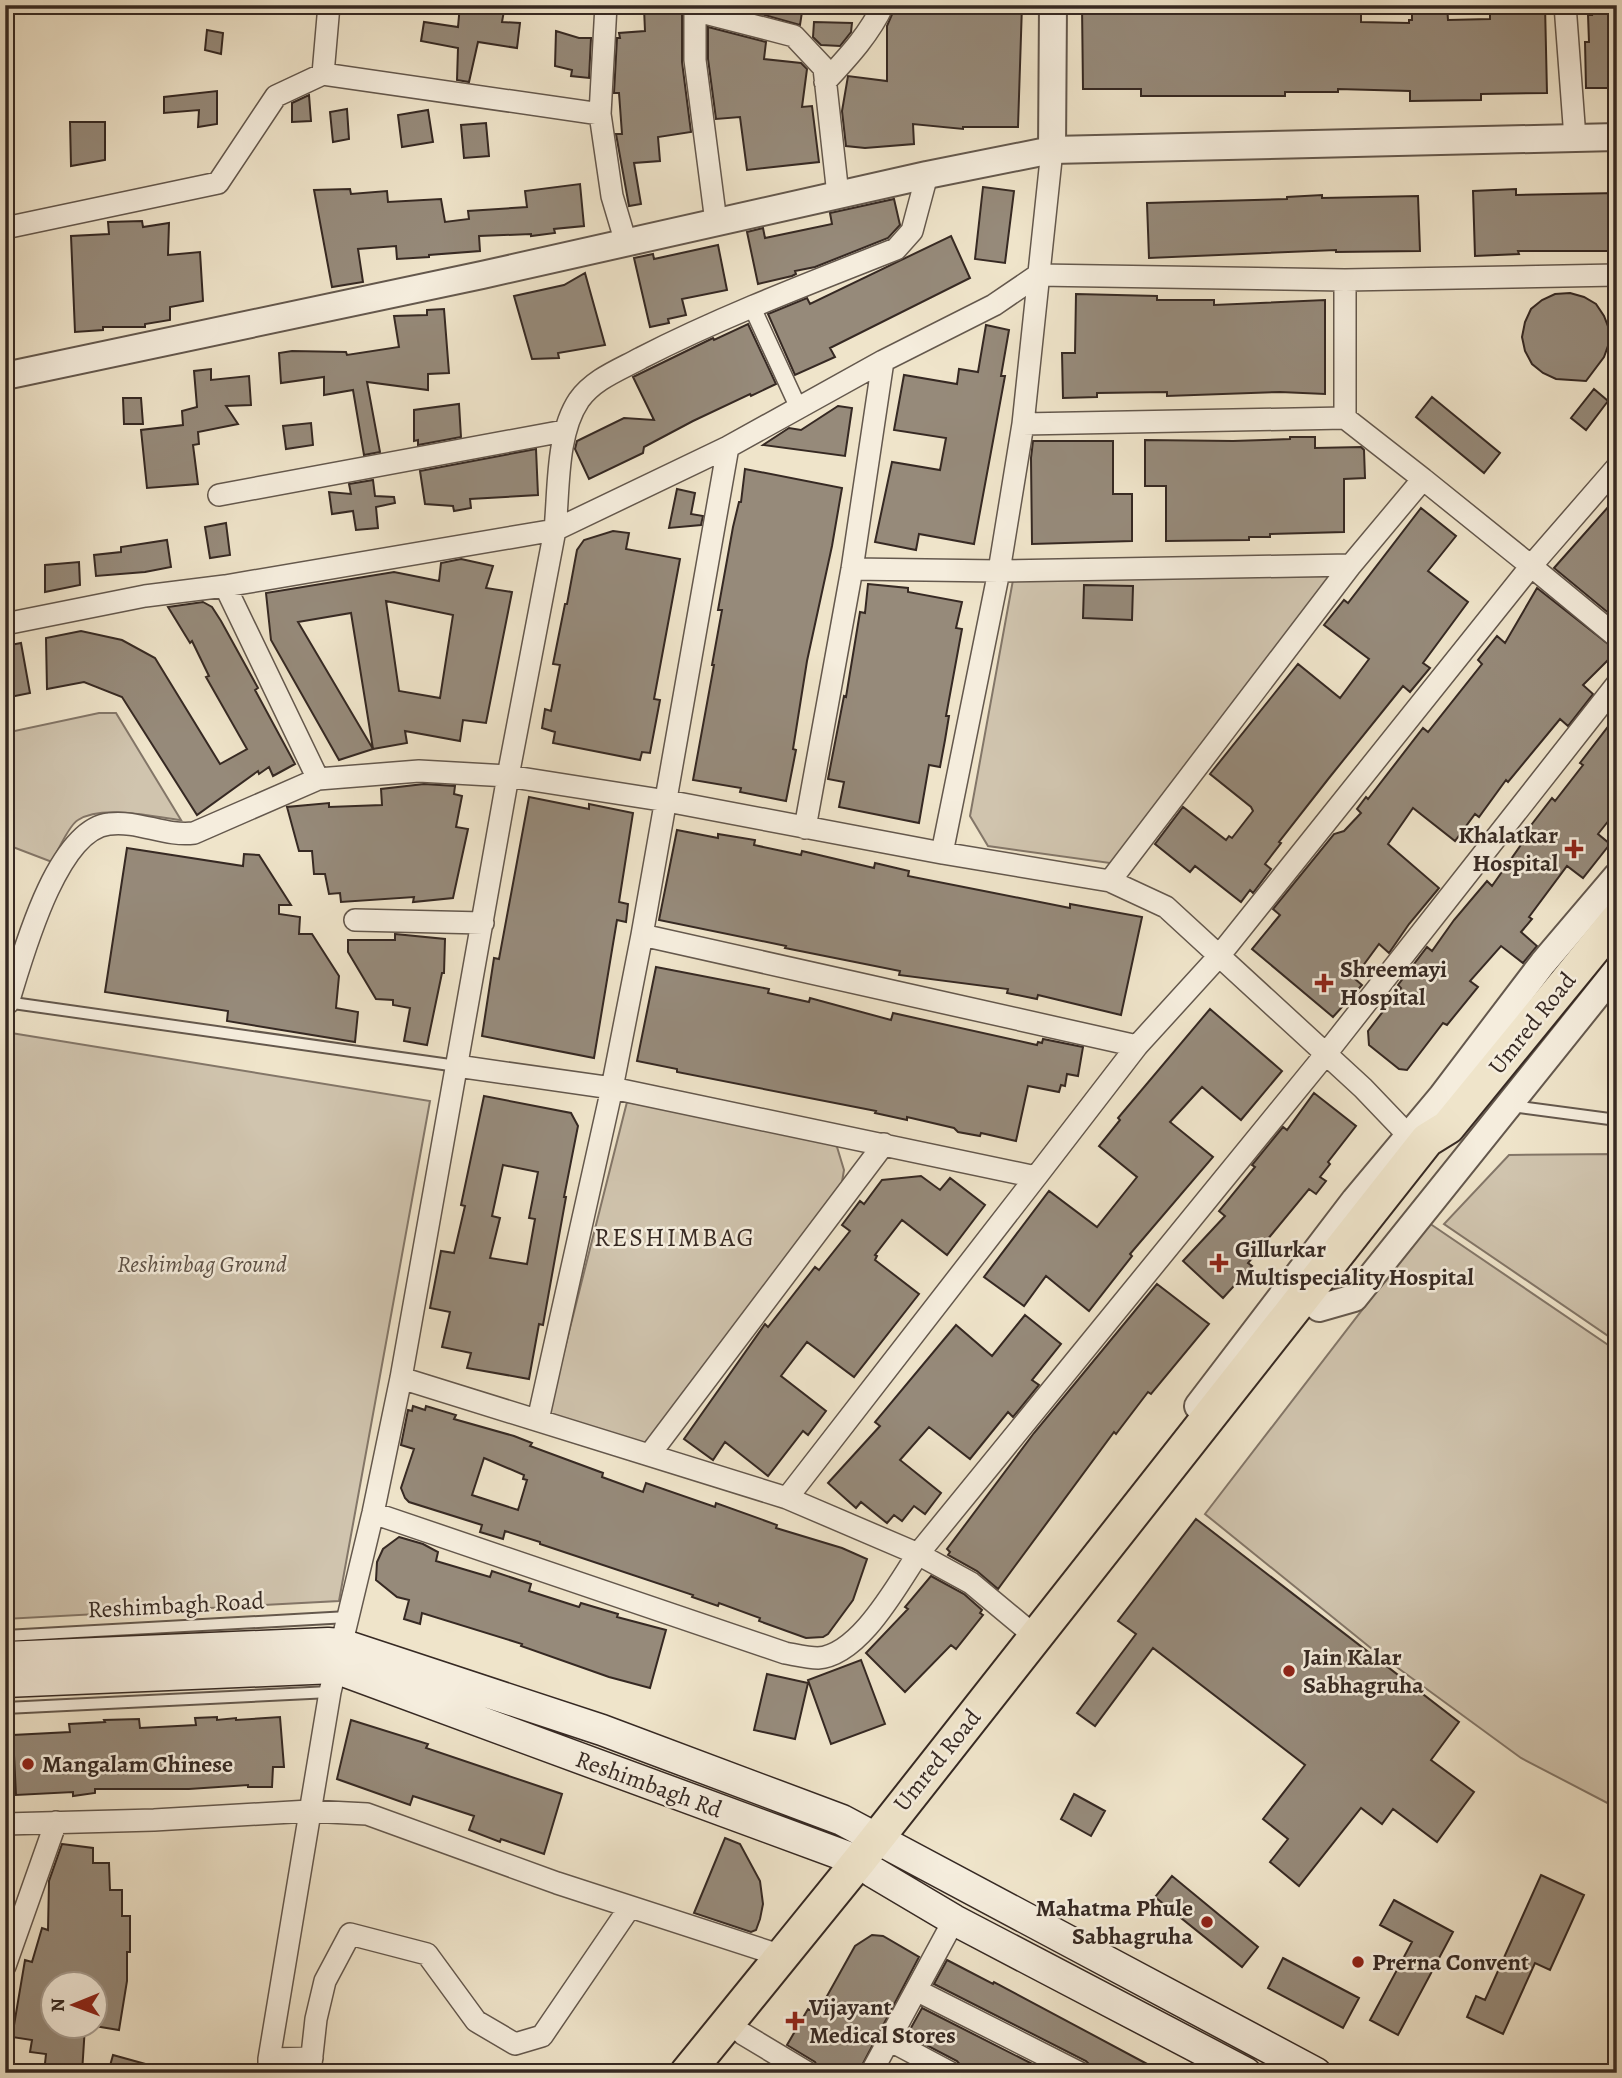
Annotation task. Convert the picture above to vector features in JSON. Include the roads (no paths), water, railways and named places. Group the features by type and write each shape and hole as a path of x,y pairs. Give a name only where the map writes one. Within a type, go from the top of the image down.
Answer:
{"main road":[{"name":"Umred Road","path":"876,1854 1036,1637 1123,1541 1186,1447 1427,1140 1448,1128 1617,920"},
{"path":"687,2073 790,1960 1123,1541 1319,1308 1441,1153 1448,1128"},
{"path":"5,1657 328,1643 339,1655"},
{"name":"Reshimbagh Rd","path":"5,1682 339,1655 876,1854 954,1920 1246,2073"},
{"path":"876,1854 1316,2073"},
{"path":"710,2073 743,2034 790,1960"}],"street":[{"path":"323,74 329,5"},
{"path":"606,5 600,114 612,196 626,243"},
{"path":"825,82 852,53 876,20 883,5"},
{"path":"942,853 999,570 1023,424 1052,150 1053,5"},
{"path":"1565,5 1576,138"},
{"path":"716,222 695,60 691,7 794,36 824,68 838,195"},
{"path":"5,228 218,183 276,96 323,74 600,114"},
{"path":"5,376 1052,150 1617,137"},
{"path":"630,1907 541,2036 515,2043 476,2021 426,1954 350,1934 325,1980 316,2019 311,2065 269,2066 309,1811 339,1655 373,1513 401,1378 508,776 555,530 564,431 580,400 600,380 664,346 752,307 896,249 912,231 927,175"},
{"path":"5,624 145,596 225,586 555,530 728,447 883,361 994,304 1038,275 1345,280 1617,275"},
{"path":"1345,280 1345,418"},
{"path":"752,307 799,409"},
{"path":"805,828 852,569 883,361"},
{"path":"1023,424 1345,418 1617,637"},
{"path":"219,495 564,431"},
{"path":"538,1420 612,1088 642,935 728,447"},
{"path":"787,1498 1137,1046 1219,956 1531,566 1617,467"},
{"path":"1110,881 1351,565 1423,479"},
{"path":"852,569 999,570 1351,565"},
{"path":"225,586 318,779"},
{"path":"373,1513 785,1653 819,1658 844,1648 867,1628 918,1554 1325,1055 1617,684"},
{"path":"7,1003 25,948 58,867 77,841 93,828 122,823 184,834 194,833 318,779 419,771 508,776 667,801 942,853 1110,881 1166,907 1363,1088 1408,1135"},
{"path":"1186,1447 1192,1413 1408,1135 1442,1096 1543,963 1617,876"},
{"path":"355,920 483,923"},
{"path":"642,935 1137,1046"},
{"path":"1319,1308 1354,1298 1617,970"},
{"path":"457,1066 612,1088 1036,1177"},
{"path":"650,1454 884,1144"},
{"path":"401,1378 787,1498 918,1554 971,1583 1036,1637"},
{"path":"5,1824 154,1820 309,1811 367,1814 544,1879 790,1960"},
{"path":"5,1966 56,1822"},
{"path":"872,2073 954,1920"},
{"path":"916,1990 1080,2073"},
{"path":"743,2034 808,2073"},
{"path":"889,2040 951,2073"}],"lane":[{"path":"7,1003 457,1066"},
{"path":"1507,1105 1617,1120"},
{"name":"Reshimbagh Road","path":"5,1636 339,1655"},
{"path":"5,1708 339,1655"}],"place":[{"name":"Khalatkar Hospital","path":"1574,849"},
{"name":"Shreemayi Hospital","path":"1324,983"},
{"name":"Gillurkar Multispeciality Hospital","path":"1219,1263"},
{"name":"Jain Kalar Sabhagruha","path":"1289,1671"},
{"name":"Mangalam Chinese","path":"28,1764"},
{"name":"Mahatma Phule Sabhagruha","path":"1207,1922"},
{"name":"Prerna Convent","path":"1358,1962"},
{"name":"Vijayant Medical Stores","path":"795,2021"}],"district":[{"name":"RESHIMBAG","path":"675,1237"}],"park label":[{"name":"Reshimbag Ground","path":"202,1264"}]}
